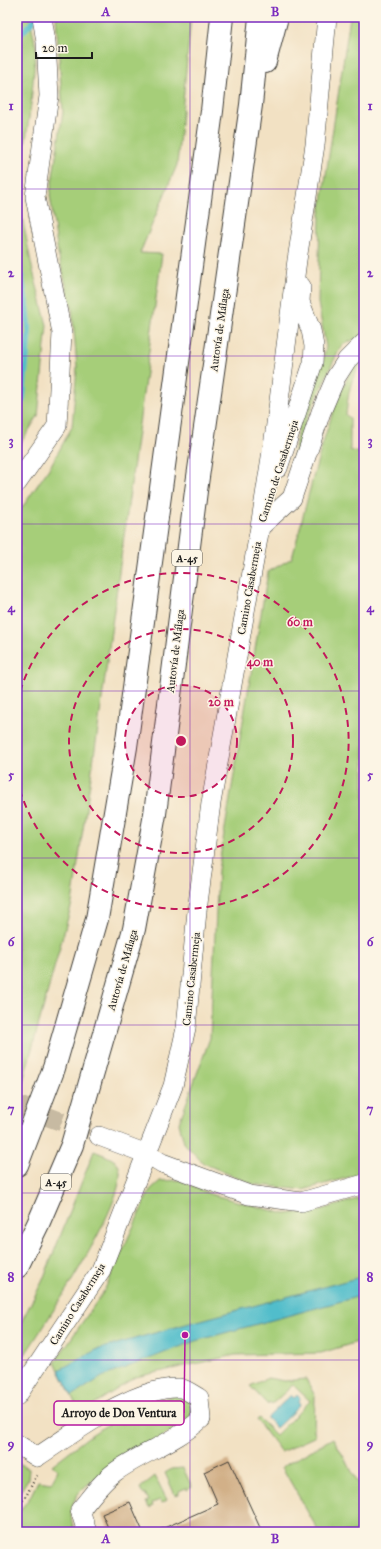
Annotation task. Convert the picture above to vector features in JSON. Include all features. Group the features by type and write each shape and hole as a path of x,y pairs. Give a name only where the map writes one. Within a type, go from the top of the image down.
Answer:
{"highway":[{"path":"17,1165 54,1068 98,911 126,747 212,111 222,17"},
{"name":"Autovía de Málaga","path":"17,1267 38,1224 72,1144 134,929 155,814 196,491 251,105 260,17"},
{"path":"251,105 274,32 277,17"}],"street":[{"path":"17,484 57,426 62,333 35,197 49,96 46,42 42,17"},
{"path":"298,253 315,145 327,17"},
{"name":"Camino de Casabermeja","path":"298,253 303,255 300,302 311,330 314,346 313,363 260,527 275,432 298,253"},
{"path":"260,527 292,498 321,412 336,377 347,360 364,343"},
{"name":"Camino Casabermeja","path":"17,1396 101,1270 173,1086 186,1028 197,911 211,803 260,527"},
{"path":"99,1136 147,1154 162,1162 249,1194 264,1197 301,1202 364,1184"},
{"path":"17,1444 38,1457 95,1419 146,1393 181,1388 199,1398 201,1419 188,1431 116,1472 98,1489 80,1510 86,1532"}],"path":[{"path":"17,1506 25,1498 38,1473 38,1457"}],"green space":[{"path":"17,17 30,17 36,48 31,104 18,196 32,267 47,325 38,416 17,449"},
{"path":"56,17 191,17 177,165 140,253 162,254 97,736 72,903 22,1085 17,1083 17,524 19,512 50,467 72,427 77,367 72,308 58,254 50,195 63,112"},
{"path":"350,17 364,17 364,335 342,345 333,362 305,423 291,473 299,422 323,360 326,347 318,303 320,214"},
{"path":"364,354 364,362 359,367 350,386 346,415 350,418 350,450 364,454 364,1173 303,1190 252,1184 203,1163 184,1143 179,1123 210,1038 218,870 268,572 292,558 312,480 336,403 359,355"},
{"path":"94,1151 112,1159 119,1167 119,1183 111,1207 80,1267 17,1367 17,1330 42,1282"},
{"path":"180,1180 210,1194 285,1214 317,1211 364,1197 364,1340 321,1353 235,1355 136,1377 80,1413 55,1362 104,1291 150,1190 160,1181"},
{"path":"268,1378 284,1381 306,1379 315,1396 314,1431 316,1436 281,1452 257,1420 259,1418 276,1435 310,1401 293,1385 272,1404 269,1402 268,1405 250,1386"},
{"path":"180,1394 193,1401 193,1412 187,1422 127,1457 83,1489 76,1497 71,1511 71,1518 75,1532 17,1532 17,1515 30,1497 38,1481 51,1483 58,1470 52,1465 88,1437 136,1406"},
{"path":"333,1438 364,1493 364,1532 319,1532 282,1467"},
{"path":"17,1462 29,1469 28,1479 17,1497"},
{"path":"183,1468 192,1487 187,1490 186,1488 179,1491 179,1494 175,1495 165,1473 172,1469"},
{"path":"155,1476 167,1500 162,1503 160,1500 152,1503 153,1506 149,1508 146,1502 149,1501 145,1493 143,1494 140,1488"}],"water":[{"path":"364,1276 364,1295 195,1341 102,1377 72,1396 59,1370 96,1350"},
{"path":"291,1395 294,1398 297,1395 301,1399 298,1402 300,1405 276,1428 267,1418"}],"building":[{"path":"229,1460 262,1532 155,1532 218,1504 204,1472"},
{"path":"130,1502 143,1532 110,1532 102,1514"}],"waterway":[{"path":"17,38 37,17"},
{"path":"17,250 26,302 29,332 23,400 17,411"}],"tunnel":[{"path":"17,1105 99,1136"}],"place":[{"name":"Arroyo de Don Ventura","path":"185,1335"}]}
